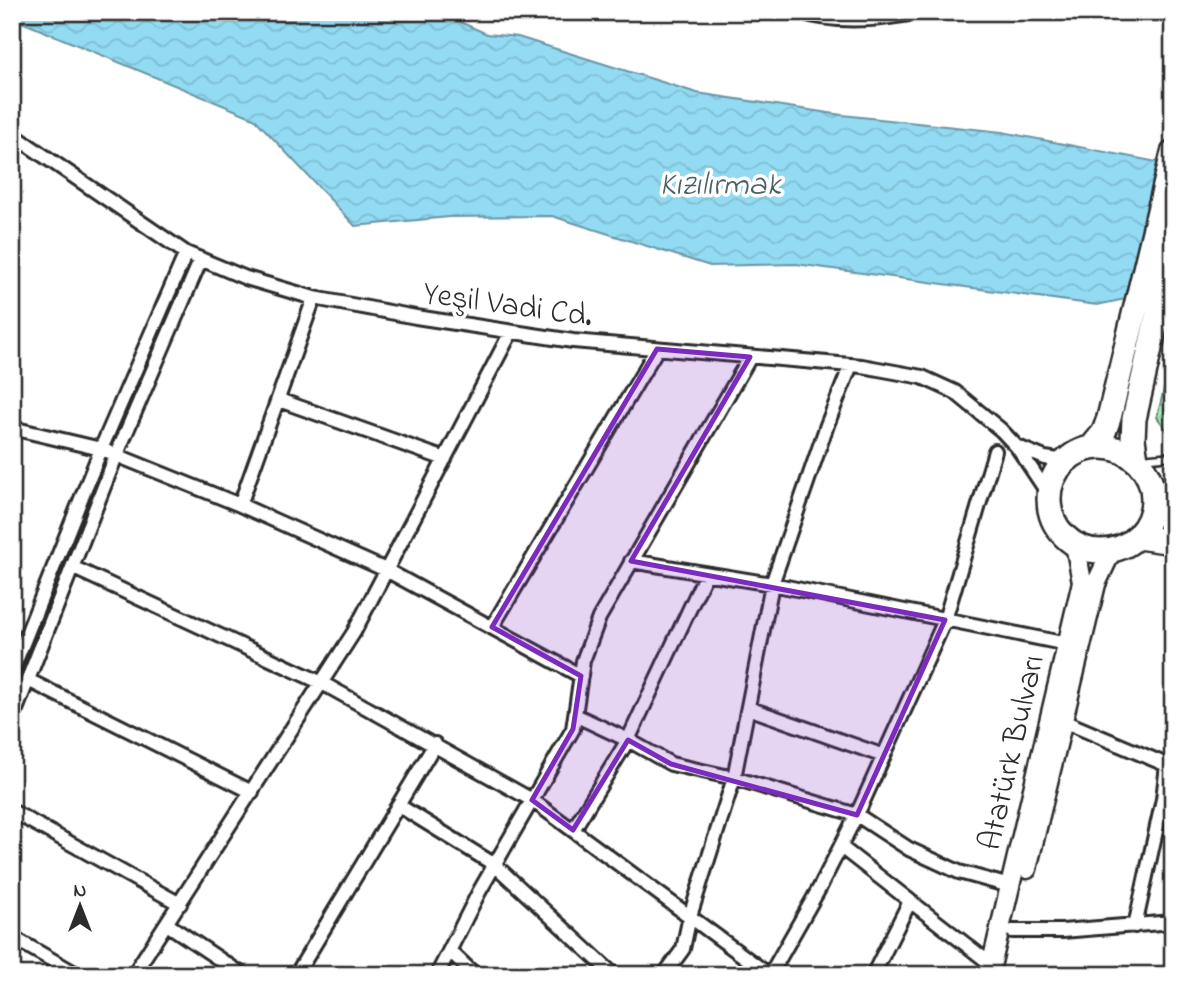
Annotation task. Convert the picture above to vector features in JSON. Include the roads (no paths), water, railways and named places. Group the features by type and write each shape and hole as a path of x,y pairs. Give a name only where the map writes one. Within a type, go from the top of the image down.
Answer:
{"highway":[{"path":"1136,460 1134,419 1173,153"},
{"path":"1090,448 1104,432 1150,298 1173,247"},
{"path":"1049,495 1054,477 1065,461 1090,448 1110,447 1136,460 1148,475 1154,503 1149,521 1138,537 1112,550 1093,550 1075,544"},
{"name":"Atatürk Bulvarı","path":"1049,495 1055,523 1075,544"},
{"path":"1154,503 1173,517"},
{"path":"1138,537 1173,542"}],"main road":[{"name":"Atatürk Bulvarı","path":"994,972 1010,886 1082,582 1075,544"},
{"name":"Atatürk Bulvarı","path":"994,972 1012,931 1096,584 1112,550"}],"street":[{"path":"800,12 823,20 896,17 920,12"},
{"path":"1151,12 1173,15"},
{"name":"Yeşil Vadi Cd.","path":"12,134 186,253 246,278 314,298 511,332 573,341 851,365 922,377 955,392 1017,447"},
{"path":"12,671 101,449 186,253"},
{"path":"12,720 116,456 201,259"},
{"path":"240,505 314,298"},
{"path":"134,975 354,632 511,332"},
{"path":"492,627 657,349"},
{"path":"437,975 495,865 573,729 583,662 599,618 750,357"},
{"path":"664,975 683,949 690,916 734,778 772,584 827,425 851,365"},
{"path":"279,400 445,459"},
{"path":"12,428 101,449 240,505 386,570 581,676"},
{"path":"1017,447 1045,458 1065,461"},
{"path":"1017,447 1049,495"},
{"path":"74,568 322,683 532,800 770,975 857,815 945,620 995,451"},
{"path":"631,561 772,584 1068,644"},
{"path":"573,831 628,740 706,574"},
{"path":"28,680 252,792"},
{"path":"747,708 884,756"},
{"path":"575,715 671,764 734,778 857,815 909,849 959,872 1010,886"},
{"path":"1063,721 1167,765 1163,799 1135,926"},
{"path":"296,975 435,744"},
{"path":"398,805 495,865 614,975"},
{"path":"12,811 180,904"},
{"path":"841,847 994,972"},
{"path":"873,975 910,901"},
{"path":"1012,931 1062,931 1173,922"},
{"path":"167,923 243,975"},
{"path":"12,937 78,975"},
{"path":"450,951 475,975"}],"lane":[{"path":"1136,460 1172,458"},
{"path":"1154,503 1173,488"}],"water":[{"name":"Kızılırmak","path":"12,12 438,12 487,34 518,37 697,93 842,115 1002,132 1173,165 1173,289 1097,305 796,264 710,266 552,216 449,217 355,226 254,118 12,18"}]}
